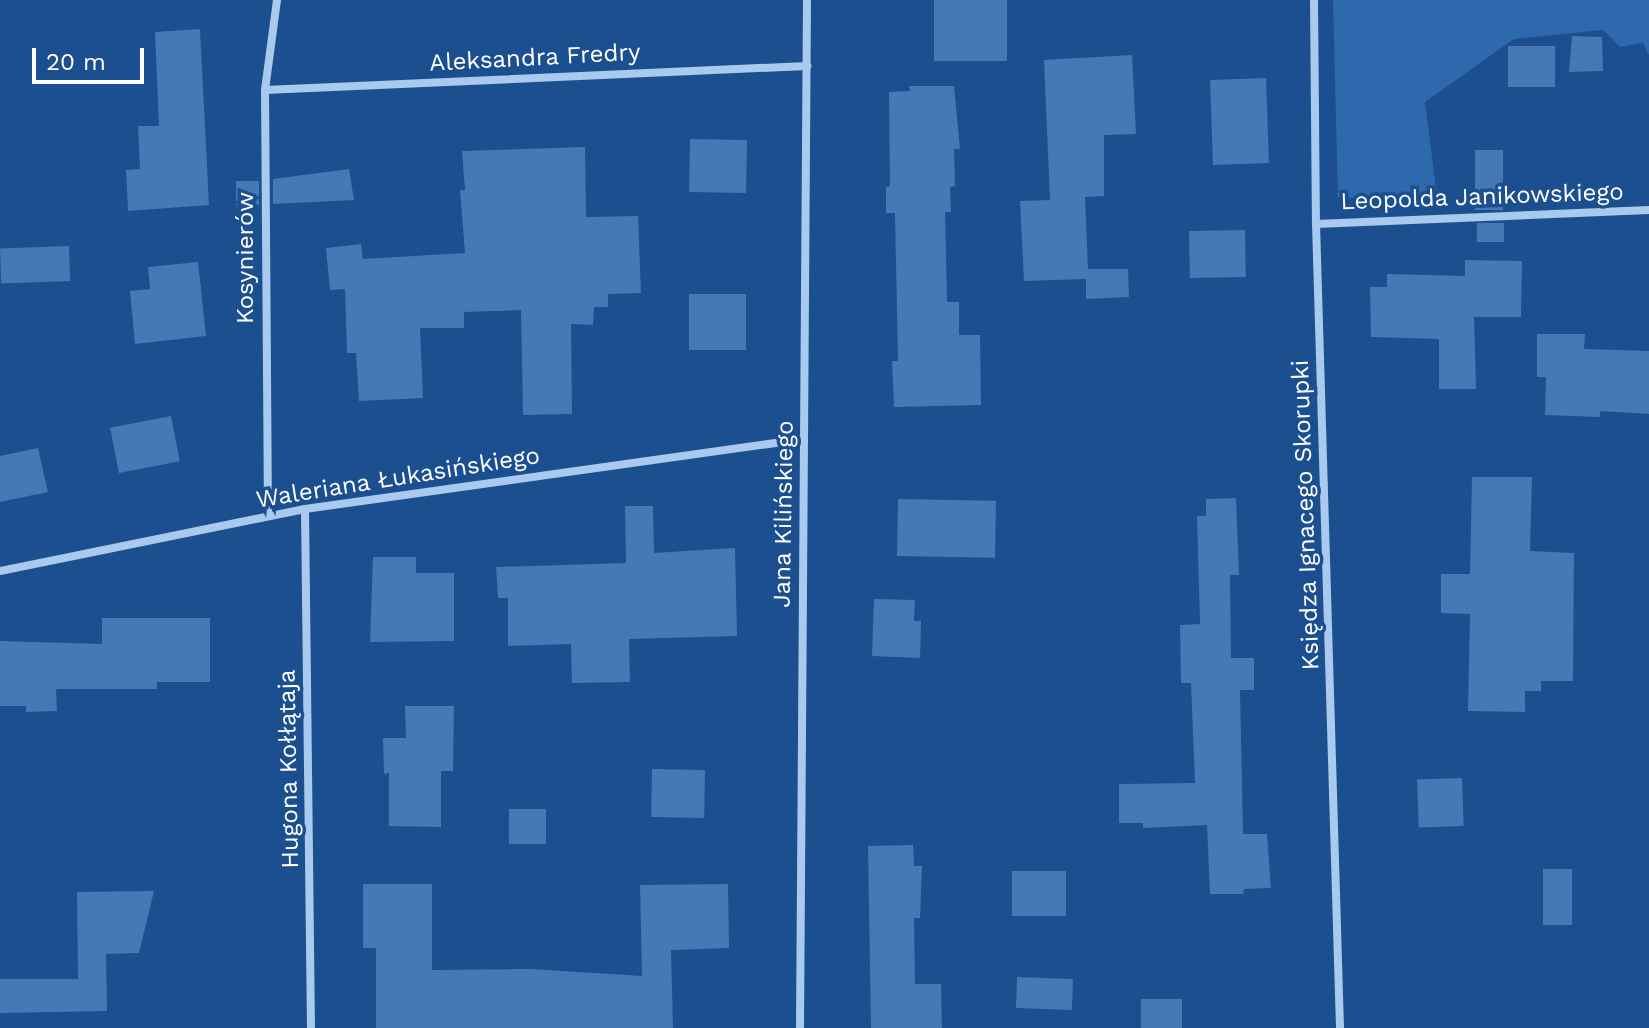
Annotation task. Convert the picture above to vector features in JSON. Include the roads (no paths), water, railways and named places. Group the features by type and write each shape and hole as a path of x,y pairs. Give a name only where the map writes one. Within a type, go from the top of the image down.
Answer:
{"street":[{"name":"Kosynierów","path":"268,516 265,90 277,0"},
{"name":"Jana Kilińskiego","path":"800,1028 807,0"},
{"name":"Księdza Ignacego Skorupki","path":"1314,0 1316,224 1340,1028"},
{"name":"Aleksandra Fredry","path":"265,90 807,66"},
{"name":"Leopolda Janikowskiego","path":"1316,224 1649,210"},
{"name":"Waleriana Łukasińskiego","path":"0,571 305,509 804,439"},
{"name":"Hugona Kołłątaja","path":"305,509 311,1028"}]}
